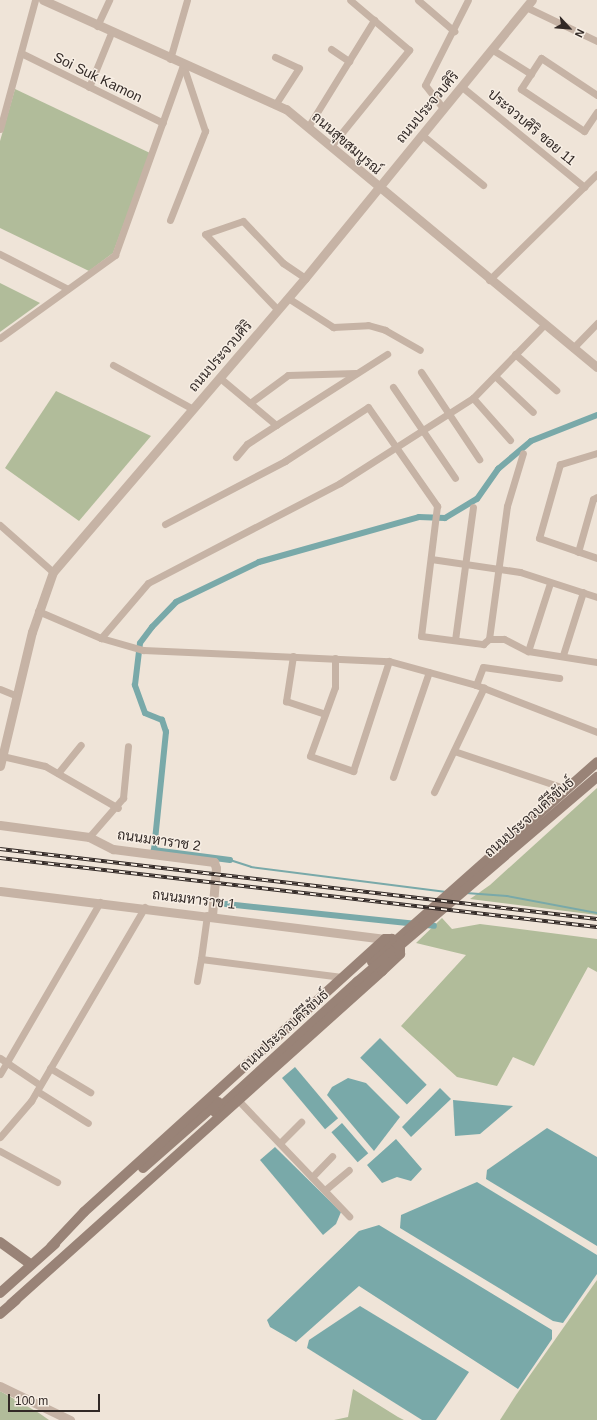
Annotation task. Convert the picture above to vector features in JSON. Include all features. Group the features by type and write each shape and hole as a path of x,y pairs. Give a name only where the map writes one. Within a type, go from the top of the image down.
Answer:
{"main road":[{"name":"ถนนประจวบคีรีขันธ์","path":"489,864 597,762"},
{"name":"ถนนประจวบคีรีขันธ์","path":"0,1293 30,1264 197,1122 489,864 597,777"},
{"path":"11,1304 400,954 396,942 385,939 342,977 84,1212 51,1247"},
{"name":"ถนนประจวบคีรีขันธ์","path":"0,1314 363,974"},
{"path":"0,1242 30,1264"}],"street":[{"path":"0,129 2,114 21,53 35,0"},
{"name":"ถนนสุขสมบูรณ์","path":"43,0 111,34 276,105 308,127 379,189 597,367"},
{"path":"97,26 109,0"},
{"path":"170,59 187,0"},
{"path":"331,146 409,50 350,0"},
{"path":"418,0 454,31"},
{"path":"443,108 425,85 454,31 468,0"},
{"name":"ถนนประจวบศิริ","path":"0,766 38,611 53,572 305,278 379,189 443,108 493,50 532,0"},
{"path":"526,8 597,41"},
{"path":"308,127 374,20"},
{"path":"89,87 111,34"},
{"path":"331,49 349,61"},
{"path":"493,50 530,74"},
{"name":"Soi Suk Kamon","path":"21,53 163,123"},
{"path":"275,57 299,68 276,105"},
{"path":"597,95 541,58 521,89 584,131 597,112"},
{"path":"0,338 115,255 183,65"},
{"path":"170,220 205,132 183,65"},
{"name":"ประจวบศิริ ซอย 11","path":"462,87 584,188"},
{"path":"422,135 483,186"},
{"path":"489,280 597,174"},
{"path":"278,310 205,234 243,221 283,263 305,278"},
{"path":"0,254 68,289"},
{"path":"288,298 333,327 368,325 385,330 420,350"},
{"path":"573,348 597,323"},
{"path":"101,638 148,583 398,449 473,398 544,325"},
{"path":"236,457 247,444 387,354"},
{"path":"515,354 556,390"},
{"path":"112,365 193,410"},
{"path":"421,372 479,459"},
{"path":"250,403 288,375 357,373"},
{"path":"495,376 534,412"},
{"path":"220,378 276,425"},
{"path":"393,387 425,431 455,478"},
{"path":"473,398 510,440"},
{"path":"165,524 286,461 368,407 398,449 438,514 421,636 483,644 489,639 504,639 528,651 597,661"},
{"path":"489,639 500,569 507,506 523,453"},
{"path":"597,453 560,464 539,538 597,558"},
{"path":"578,552 589,514 597,497"},
{"path":"455,640 473,507"},
{"path":"589,514 597,516"},
{"path":"0,525 53,572"},
{"path":"431,559 500,569 597,597"},
{"path":"528,651 550,583"},
{"path":"563,655 583,592"},
{"path":"38,611 101,638 132,648 144,650 389,661 476,684 597,732"},
{"path":"292,656 286,701 324,714"},
{"path":"336,658 335,687 310,756 352,771 389,661"},
{"path":"476,684 483,668 559,678"},
{"path":"393,777 429,672"},
{"path":"434,792 484,687"},
{"path":"0,689 16,696"},
{"path":"58,773 81,745"},
{"path":"89,837 118,808 123,798 128,746"},
{"path":"454,751 567,789"},
{"path":"2,756 45,766 118,808"},
{"name":"ถนนมหาราช 2","path":"0,824 89,837 113,849 214,862 216,868 210,915"},
{"name":"ถนนมหาราช 1","path":"0,891 210,915 385,939"},
{"path":"0,1074 100,902"},
{"path":"0,1137 38,1088 145,907"},
{"path":"197,981 210,915"},
{"path":"201,959 342,977"},
{"path":"0,1058 38,1088 88,1123"},
{"path":"50,1068 90,1092"},
{"path":"238,1100 349,1216"},
{"path":"280,1143 301,1122"},
{"path":"0,1151 57,1182"},
{"path":"312,1177 332,1156"},
{"path":"325,1190 349,1170"},
{"path":"0,1386 70,1420"}],"green space":[{"path":"15,89 150,153 113,253 89,271 0,228 0,141"},
{"path":"0,283 40,303 0,332"},
{"path":"56,391 151,436 79,521 5,468"},
{"path":"597,788 597,915 470,899 490,885"},
{"path":"442,918 452,929 480,924 597,939 597,972 588,967 534,1066 513,1057 497,1086 457,1077 401,1026 466,955 416,943"},
{"path":"597,1280 597,1420 500,1420 516,1395"},
{"path":"353,1389 404,1420 334,1420 348,1417"},
{"path":"0,1391 39,1413 49,1420 0,1420"}],"water":[{"path":"380,1038 427,1085 407,1104 360,1058"},
{"path":"295,1067 338,1118 325,1129 282,1078"},
{"path":"348,1078 366,1083 400,1117 374,1151 327,1095 332,1087"},
{"path":"440,1088 451,1099 411,1137 402,1127"},
{"path":"453,1100 513,1106 480,1134 455,1136"},
{"path":"342,1123 368,1153 358,1162 331,1132"},
{"path":"547,1128 597,1157 597,1246 486,1179 487,1170"},
{"path":"396,1139 422,1169 411,1181 397,1177 382,1183 367,1165"},
{"path":"275,1147 341,1212 336,1224 323,1235 260,1160"},
{"path":"477,1182 597,1255 597,1274 563,1323 553,1321 400,1228 401,1215"},
{"path":"379,1225 552,1330 552,1339 518,1389 359,1286 296,1342 270,1327 267,1320 359,1231"},
{"path":"360,1306 469,1372 436,1420 422,1420 307,1348 309,1340"}],"waterway":[{"path":"230,860 154,850 166,732 162,720 145,713 135,685 140,643 152,627 176,602 259,562 419,517 445,518 477,499 498,469 531,441 597,415"},
{"path":"230,860 251,867 446,892"},
{"path":"466,893 507,896 597,913"},
{"path":"226,904 434,926"}],"railway":[{"path":"0,849 597,919"},
{"path":"0,858 597,927"}]}
